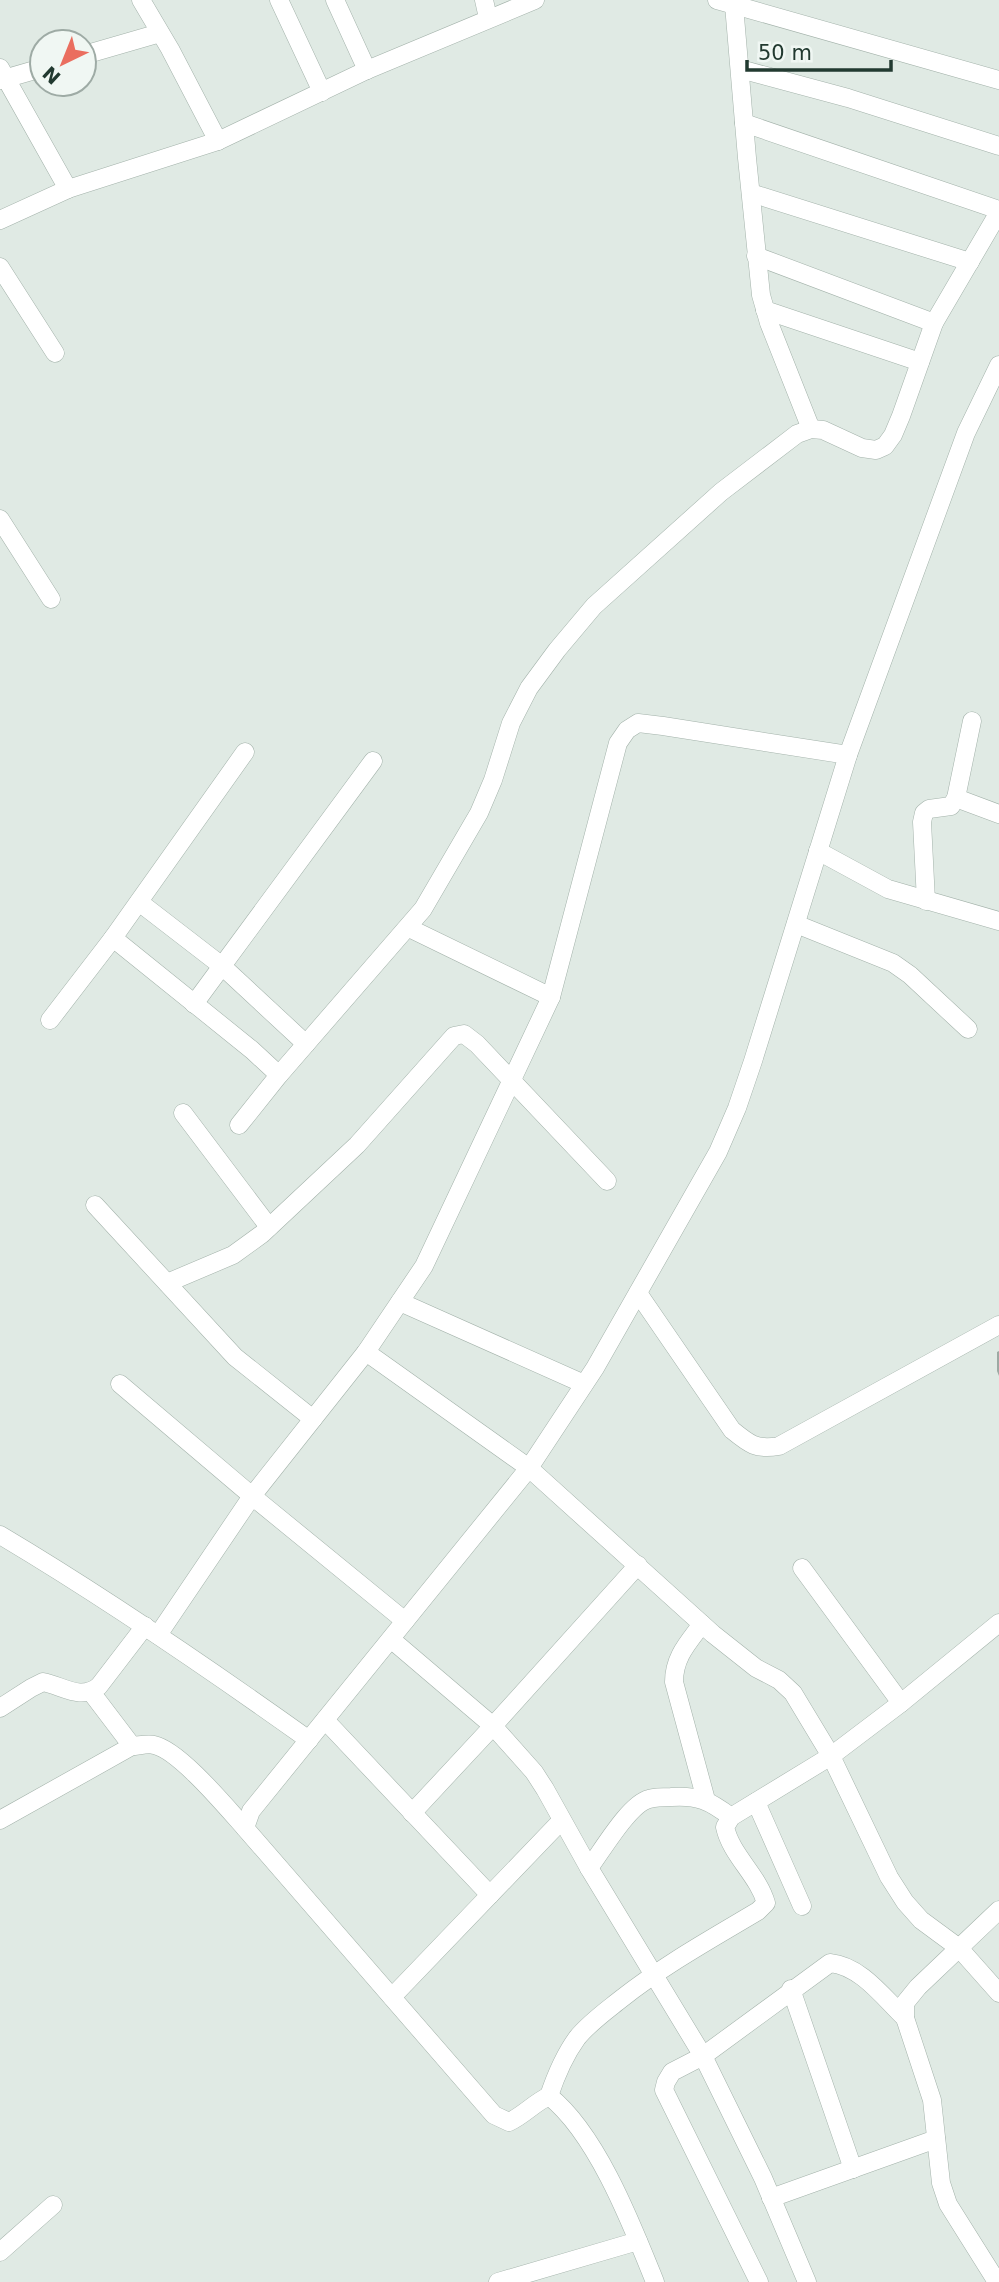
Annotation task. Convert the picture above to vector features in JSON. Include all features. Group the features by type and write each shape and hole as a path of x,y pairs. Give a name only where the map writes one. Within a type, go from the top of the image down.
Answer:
{"street":[{"path":"141,0 218,141"},
{"path":"279,0 322,92"},
{"path":"335,0 366,70"},
{"path":"484,0 488,19"},
{"path":"0,220 68,189 218,141 366,70 535,0"},
{"path":"811,429 761,295 740,69 726,3 999,80"},
{"path":"98,51 160,33"},
{"path":"740,69 848,98 999,146"},
{"path":"28,70 2,75 68,189"},
{"path":"239,1125 279,1075 408,928 437,887 479,813 493,780 511,723 529,688 594,606 721,492 797,434 811,429 823,430 862,448 876,450 885,446 893,435 934,323 999,211 744,123"},
{"path":"751,193 970,262"},
{"path":"756,256 934,323"},
{"path":"0,267 55,353"},
{"path":"765,310 920,362"},
{"path":"245,1828 251,1811 392,1640 405,1620 528,1468 584,1384 718,1152 737,1108 848,755 966,433 999,365"},
{"path":"0,519 51,599"},
{"path":"926,901 922,822 924,813 929,809 951,806 956,798 972,721"},
{"path":"0,1708 43,1682 78,1694 91,1692 99,1686 151,1631 252,1496 366,1352 424,1266 551,997 618,743 627,730 638,723 848,755"},
{"path":"50,1020 113,938 246,752"},
{"path":"194,1004 373,761"},
{"path":"956,798 999,814"},
{"path":"818,851 888,889 999,921"},
{"path":"139,902 222,966 306,1044"},
{"path":"796,924 893,963 910,975 968,1029"},
{"path":"408,928 551,997"},
{"path":"113,938 279,1075"},
{"path":"166,1283 233,1255 270,1227 357,1145 454,1036 464,1034 477,1044 607,1181"},
{"path":"183,1113 270,1227"},
{"path":"95,1205 235,1357 313,1419"},
{"path":"638,1293 732,1430 750,1445 765,1449 779,1446 999,1325"},
{"path":"400,1301 584,1384"},
{"path":"366,1352 528,1468 737,1654 779,1680 793,1693 831,1756 889,1877 905,1902 921,1920 959,1948 999,1993"},
{"path":"120,1384 405,1620"},
{"path":"0,1535 151,1631 309,1740"},
{"path":"412,1812 493,1727 638,1564"},
{"path":"802,1568 901,1703"},
{"path":"0,1820 132,1746 154,1744 190,1769 245,1828 494,2115 509,2122 549,2096 556,2073 578,2037 595,2020 654,1973 758,1912 766,1903 762,1890 728,1838 726,1827 731,1817 831,1756 999,1623"},
{"path":"702,1624 678,1655 674,1682 706,1800"},
{"path":"392,1640 493,1727 534,1772 545,1789 561,1821 703,2056 771,2198 807,2282"},
{"path":"91,1692 132,1746"},
{"path":"325,1720 490,1895"},
{"path":"589,1868 626,1818 648,1799 690,1795 706,1800 731,1817"},
{"path":"756,1802 802,1906"},
{"path":"392,1997 561,1821"},
{"path":"997,2282 992,2260 948,2204 941,2183 932,2100 905,2018 905,2003 999,1910"},
{"path":"759,2282 664,2090 666,2082 672,2072 703,2056 830,1963 842,1964 861,1975 905,2018"},
{"path":"791,1989 853,2169"},
{"path":"549,2096 576,2123 590,2144 655,2282"},
{"path":"771,2198 936,2139"},
{"path":"0,2252 53,2205"},
{"path":"500,2282 638,2241"}]}
